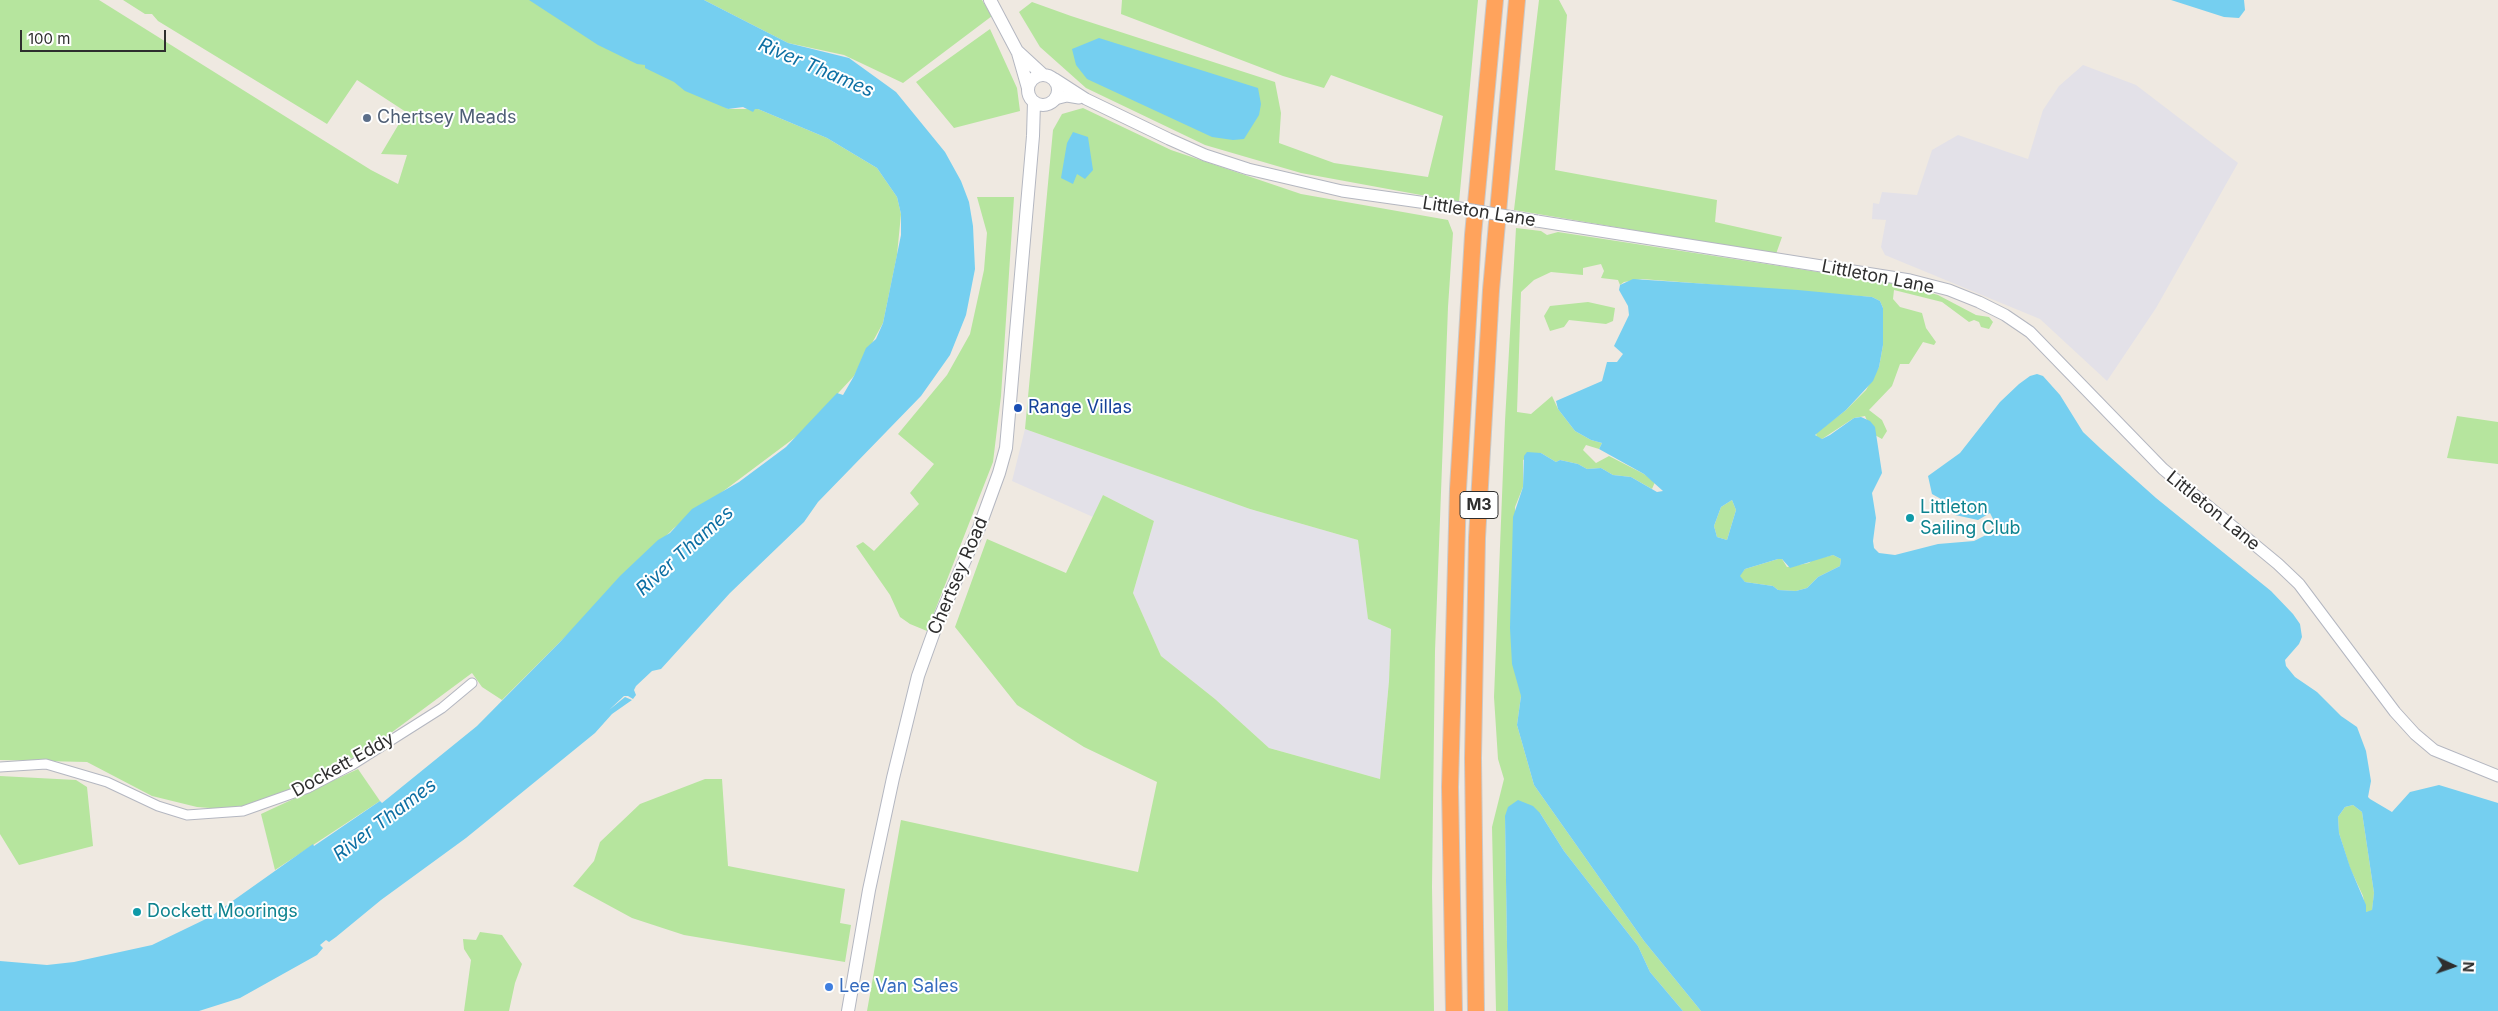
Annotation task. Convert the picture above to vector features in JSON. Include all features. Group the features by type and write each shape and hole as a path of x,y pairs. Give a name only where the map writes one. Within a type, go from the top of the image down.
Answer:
{"highway":[{"name":"M3","path":"1454,1011 1450,787 1459,480 1473,235 1495,0"},
{"name":"M3","path":"1476,1011 1473,758 1478,518 1491,290 1517,0"}],"main road":[{"path":"990,0 1017,51 1030,98 1045,102 1058,89 1055,79 1042,74 1017,51"},
{"path":"1028,88 1034,77 1042,74"},
{"name":"Chertsey Road","path":"848,1011 869,890 893,778 918,676 936,626 980,528 1006,448 1034,136 1045,102"}],"street":[{"name":"Littleton Lane","path":"1055,79 1086,99 1169,140 1205,155 1248,169 1342,191 1448,206 1910,280 1949,290 1979,302 2005,315 2030,332 2163,470 2278,564 2299,584 2395,712 2415,734 2434,750 2498,776"},
{"path":"1045,102 1067,96 1086,99"},
{"name":"Dockett Eddy","path":"0,767 46,764 107,782 158,806 187,815 244,811 308,788 352,765 442,708 472,683"}],"shaded area":[{"path":"2083,65 2136,85 2238,163 2156,308 2107,381 2040,319 1885,255 1881,247 1886,220 1872,219 1873,203 1879,204 1882,192 1917,195 1932,150 1958,135 2028,159 2043,110 2059,86"},
{"path":"1025,429 1250,509 1358,540 1368,618 1391,629 1389,681 1380,779 1269,748 1215,699 1161,656 1133,593 1154,521 1103,495 1093,517 1012,481"}],"green space":[{"path":"0,0 99,0 371,170 398,184 407,155 381,154 406,112 357,80 327,124 158,21 152,14 145,14 123,0 534,0 728,109 758,109 827,138 877,168 897,197 901,214 897,255 883,323 854,376 801,433 674,528 502,700 482,687 472,673 372,747 300,787 236,810 197,807 152,796 87,762 0,760"},
{"path":"704,0 982,0 992,16 903,83 844,55 788,43"},
{"path":"1122,0 1478,0 1459,202 1301,173 1205,145 1086,88 1040,47 1019,12 1032,2 1275,82 1281,113 1279,143 1334,163 1428,177 1443,116 1331,75 1324,88 1283,76 1121,14"},
{"path":"1539,0 1559,0 1567,15 1555,170 1717,200 1715,222 1782,237 1776,254 1514,210"},
{"path":"990,29 1017,88 1020,111 954,128 916,82"},
{"path":"1083,108 1171,150 1301,194 1448,220 1453,233 1448,307 1435,651 1432,887 1434,1011 867,1011 901,820 1138,872 1157,782 1084,747 1017,705 955,627 987,539 1066,573 1103,495 1154,521 1133,593 1161,656 1215,699 1269,748 1380,779 1389,681 1391,629 1368,619 1358,540 1250,509 1025,429 1053,130 1062,114"},
{"path":"977,197 1014,197 1001,396 993,462 927,631 910,624 900,617 890,595 856,546 863,542 874,551 919,504 910,493 934,464 898,434 947,375 970,334 984,270 987,233"},
{"path":"1516,228 1541,231 1547,235 1558,232 1903,285 1938,295 1976,315 1989,317 1993,322 1989,329 1981,327 1979,322 1974,320 1969,322 1942,302 1894,290 1893,299 1900,307 1922,313 1926,328 1936,342 1934,345 1923,342 1909,364 1900,364 1892,386 1869,410 1882,420 1887,431 1882,439 1873,434 1865,416 1854,418 1822,439 1817,438 1816,433 1846,410 1866,390 1879,367 1883,345 1883,308 1880,301 1872,297 1642,279 1624,282 1620,285 1618,280 1601,278 1604,271 1601,264 1583,268 1583,275 1551,272 1534,280 1521,292 1517,412 1531,414 1552,396 1558,409 1575,431 1591,440 1602,443 1599,449 1586,445 1583,450 1596,463 1609,456 1644,474 1655,482 1652,489 1631,477 1613,475 1601,468 1587,469 1578,464 1560,460 1556,462 1541,453 1523,460 1523,487 1515,507 1521,696 1517,725 1534,785 1644,941 1701,1011 1683,1011 1650,972 1638,946 1564,851 1540,813 1505,816 1508,1011 1496,1011 1492,827 1504,779 1498,759 1494,697 1505,421"},
{"path":"1588,302 1615,308 1613,321 1606,324 1569,320 1564,327 1550,331 1544,316 1550,306"},
{"path":"2457,416 2498,422 2498,464 2447,458"},
{"path":"1732,500 1736,510 1727,540 1717,537 1714,526 1721,507"},
{"path":"1833,555 1841,559 1840,566 1818,577 1807,588 1796,591 1778,590 1773,586 1745,582 1739,576 1745,569 1778,559 1782,559 1787,567 1809,563 1812,560"},
{"path":"358,769 380,801 275,870 261,814"},
{"path":"0,776 76,780 87,787 93,846 19,865 0,834"},
{"path":"705,779 722,779 728,866 845,889 840,923 851,925 845,962 684,935 632,918 573,886 594,861 600,842 640,804"},
{"path":"2353,805 2362,812 2374,893 2372,911 2366,912 2363,896 2350,868 2339,833 2338,817 2345,807"},
{"path":"480,932 502,935 522,964 515,983 509,1011 464,1011 471,960 464,949 463,939 476,940"}],"water":[{"name":"River Thames","path":"529,0 704,0 788,43 849,58 896,92 945,152 961,181 969,202 973,226 975,269 966,315 950,355 921,396 818,502 804,522 730,593 661,669 652,671 636,686 634,690 636,695 633,699 624,696 609,710 625,697 632,700 612,714 595,733 466,838 381,900 336,937 329,942 326,940 320,945 323,948 317,955 240,998 199,1011 0,1011 0,961 47,965 74,962 152,945 210,917 313,844 314,846 380,801 382,803 477,726 561,641 620,576 658,540 670,533 692,509 739,482 786,447 837,393 843,395 854,376 866,348 876,339 883,323 901,235 901,214 897,197 877,168 827,138 758,109 755,109 753,112 743,107 728,109 685,91 674,82 645,68 645,65 637,64 598,45"},
{"path":"2171,0 2244,0 2245,10 2239,18 2224,17"},
{"path":"1099,38 1258,88 1261,104 1259,115 1244,139 1233,140 1212,137 1087,79 1076,65 1072,49"},
{"path":"1073,132 1088,137 1093,170 1085,179 1077,174 1073,184 1061,178 1067,143"},
{"path":"1633,279 1798,290 1872,297 1880,301 1883,308 1883,345 1879,367 1873,381 1846,410 1815,435 1822,439 1854,418 1861,417 1870,421 1875,427 1882,473 1872,493 1876,518 1873,541 1874,548 1879,553 1895,555 1938,544 1974,541 1992,532 1994,521 1990,513 1978,520 1955,515 1943,507 1941,499 1932,494 1928,476 1960,453 2000,402 2019,384 2030,376 2037,374 2043,376 2060,395 2083,432 2156,498 2271,591 2293,614 2300,624 2302,637 2299,644 2285,660 2286,666 2295,677 2317,692 2341,716 2357,727 2366,751 2371,781 2368,797 2370,799 2392,812 2410,792 2439,785 2498,803 2498,1011 1701,1011 1644,941 1534,785 1517,725 1521,696 1512,664 1510,628 1513,517 1523,487 1524,456 1527,452 1541,453 1556,462 1560,460 1578,464 1587,469 1601,468 1613,475 1631,477 1657,492 1663,491 1644,474 1599,449 1602,443 1591,440 1575,431 1558,409 1556,401 1602,381 1607,362 1617,362 1623,354 1614,346 1629,315 1628,306 1619,290 1620,285","holes":["1732,500 1736,510 1727,540 1717,537 1714,526 1721,507","1833,555 1841,559 1840,566 1818,577 1807,588 1796,591 1778,590 1773,586 1745,582 1740,576 1745,569 1778,559 1782,559 1790,568","2353,805 2362,812 2374,893 2372,910 2366,912 2366,905 2350,867 2339,833 2338,817 2345,807"]},
{"path":"1518,800 1533,806 1540,813 1564,851 1638,946 1650,972 1683,1011 1508,1011 1505,816 1508,807"}],"place":[{"name":"Chertsey Meads","path":"367,118"},
{"name":"Range Villas","path":"1018,408"},
{"name":"Littleton Sailing Club","path":"1910,518"},
{"name":"Dockett Moorings","path":"137,912"},
{"name":"Lee Van Sales","path":"829,987"}]}
